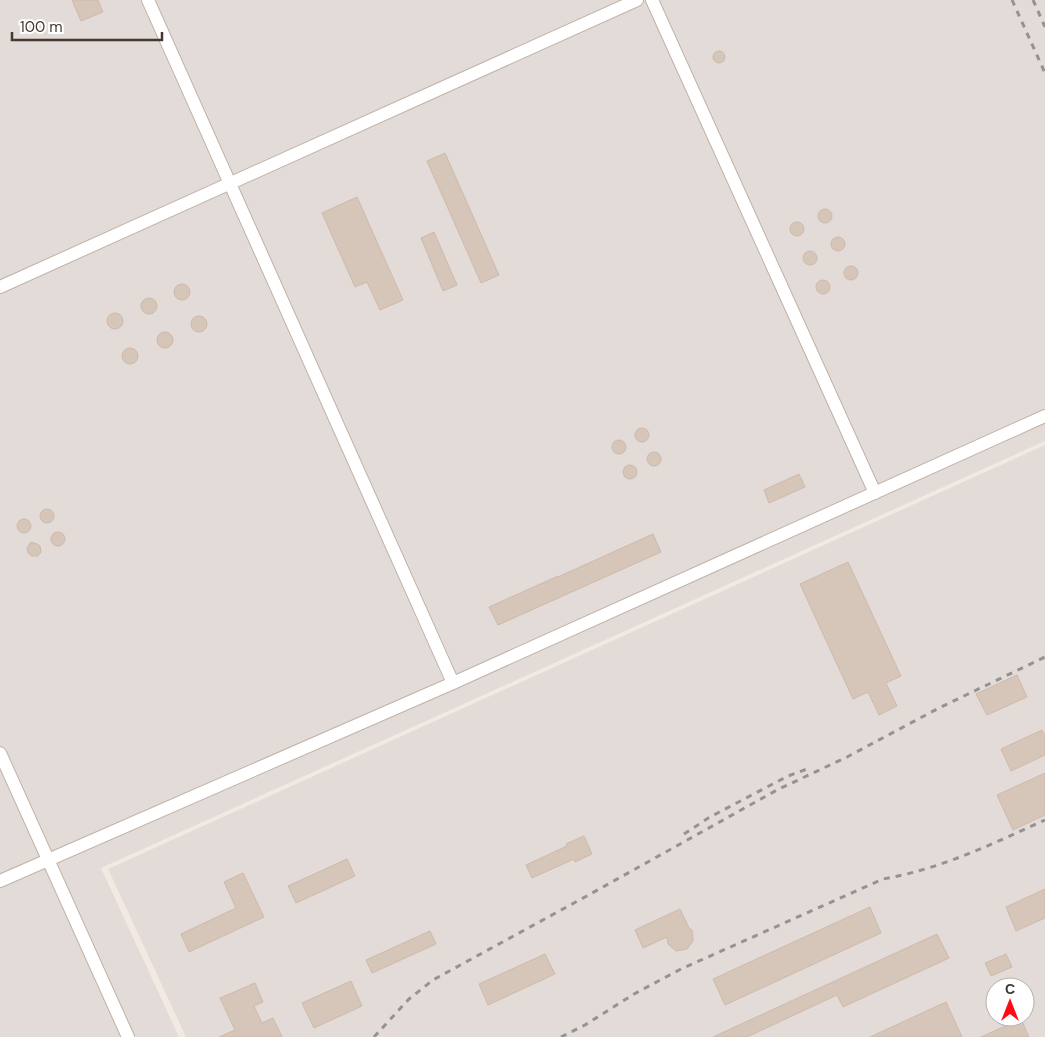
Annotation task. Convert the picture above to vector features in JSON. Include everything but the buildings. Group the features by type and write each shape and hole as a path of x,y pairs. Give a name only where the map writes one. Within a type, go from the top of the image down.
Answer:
{"lane":[{"path":"148,0 453,683"},
{"path":"0,287 637,0"},
{"path":"652,0 875,493"},
{"path":"0,881 453,683 1045,416"},
{"path":"0,753 128,1037"}],"shaded area":[{"path":"0,0 1045,0 1045,441 101,868 179,1037 0,1037"},
{"path":"1045,445 1045,1037 186,1037 108,869"}],"railway":[{"path":"1012,0 1045,73"},
{"path":"1033,0 1045,27"},
{"path":"374,1037 409,999 433,980 777,790 847,757 937,709 1045,657"},
{"path":"684,834 710,817 788,776 807,769"},
{"path":"561,1037 681,969 883,879 904,875 946,862 986,847 1045,820"}]}
